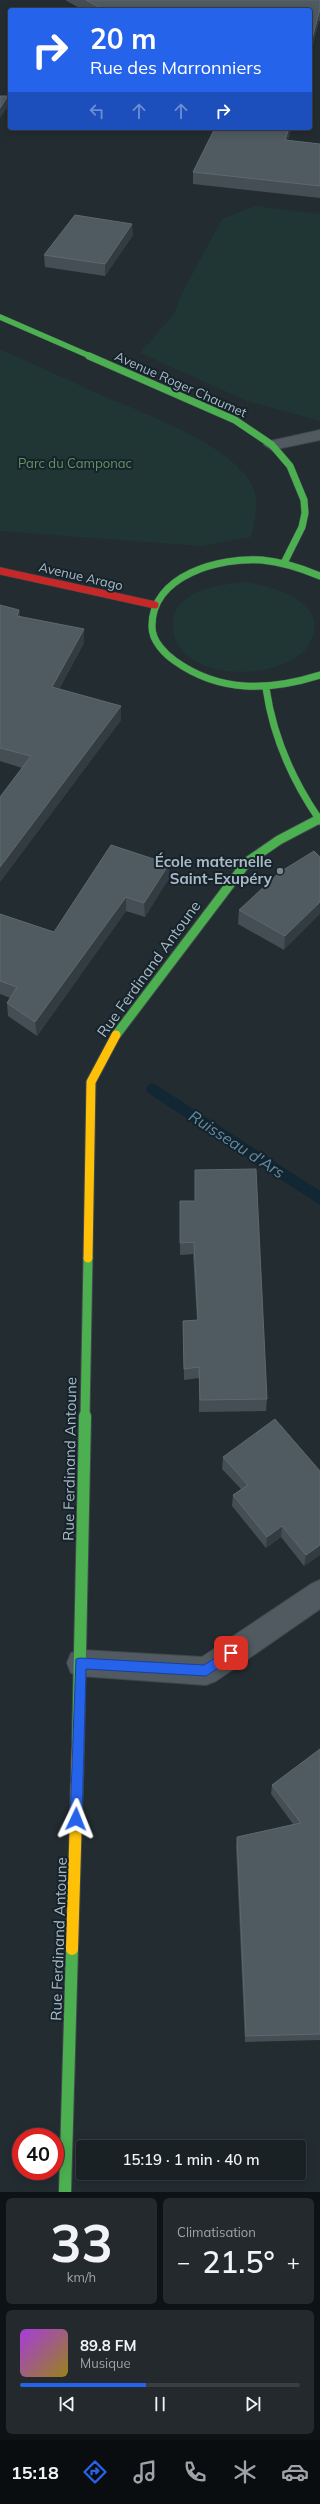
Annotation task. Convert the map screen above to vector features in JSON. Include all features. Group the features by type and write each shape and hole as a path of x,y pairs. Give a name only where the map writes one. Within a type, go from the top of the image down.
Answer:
{"street":[{"name":"Avenue Roger Chaumet","path":"0,317 235,420 272,445 290,466 304,500 302,527 284,563"},
{"path":"272,445 320,435"},
{"path":"320,576 284,563 252,560 220,563 192,572 169,587 155,606 152,626 159,646 176,664 201,678 232,686 266,688 287,686 320,675"},
{"name":"Avenue Arago","path":"0,571 155,606"},
{"path":"266,688 273,737 285,767 320,820"},
{"name":"Rue Ferdinand Antoune","path":"65,2192 80,1663 91,1082 112,1040 247,862 279,840 320,820"},
{"path":"80,1663 206,1671 320,1593"}],"green space":[{"path":"255,206 320,214 320,421 247,401 140,353 174,314 180,297 222,219"},
{"name":"Parc du Camponac","path":"0,349 191,435 213,447 232,461 246,476 255,492 255,521 251,537 200,546 0,531"},
{"path":"243,582 265,586 290,595 309,610 314,620 314,632 308,647 299,656 268,669 236,672 219,670 204,665 191,658 180,648 174,637 173,628 175,614 180,604 188,597 209,588"}],"building":[{"path":"86,0 320,0 320,9 312,39 312,8 100,8"},
{"path":"0,96 8,96 0,108"},
{"path":"214,130 288,130 285,140 320,144 320,186 193,172"},
{"path":"75,215 132,224 105,264 44,255"},
{"path":"0,605 19,610 17,616 84,629 52,687 121,706 0,867 0,797 31,756 0,748"},
{"path":"111,845 169,864 144,903 126,897 35,1022 7,1003 17,987 0,981 0,914 54,932"},
{"path":"314,851 320,857 320,902 285,936 239,910 280,872"},
{"path":"256,1169 267,1399 200,1400 199,1367 184,1369 183,1321 198,1320 194,1242 180,1243 180,1201 195,1201 195,1170"},
{"path":"275,1419 320,1471 320,1545 306,1555 282,1526 267,1537 233,1495 248,1485 223,1457"},
{"path":"320,1749 320,2034 246,2036 237,1837 301,1823 272,1785"}],"waterway":[{"name":"Ruisseau d'Ars","path":"153,1089 320,1199"}],"traffic: fast":[{"path":"0,317 235,420 272,445 290,466 304,500 305,513 302,527 284,563"},
{"path":"320,576 287,565 262,560 237,561 204,568 173,584 162,595 154,609 152,626 152,631 158,644 172,659 188,670 206,679 243,687 262,687 282,685 320,675"},
{"path":"266,688 273,724 284,758 291,774 309,805 320,820"},
{"path":"116,1035 247,862 279,840 319,819"},
{"path":"78,1747 88,1258"},
{"path":"65,2192 72,1949"}],"traffic: slow":[{"path":"88,1258 91,1082 116,1035"},
{"path":"72,1949 78,1747"}],"traffic: jam":[{"path":"0,571 155,605"}],"place":[{"name":"École maternelle Saint-Exupéry","path":"280,871"}],"route":[{"path":"76,1819 80,1663 206,1671 231,1653"}]}
